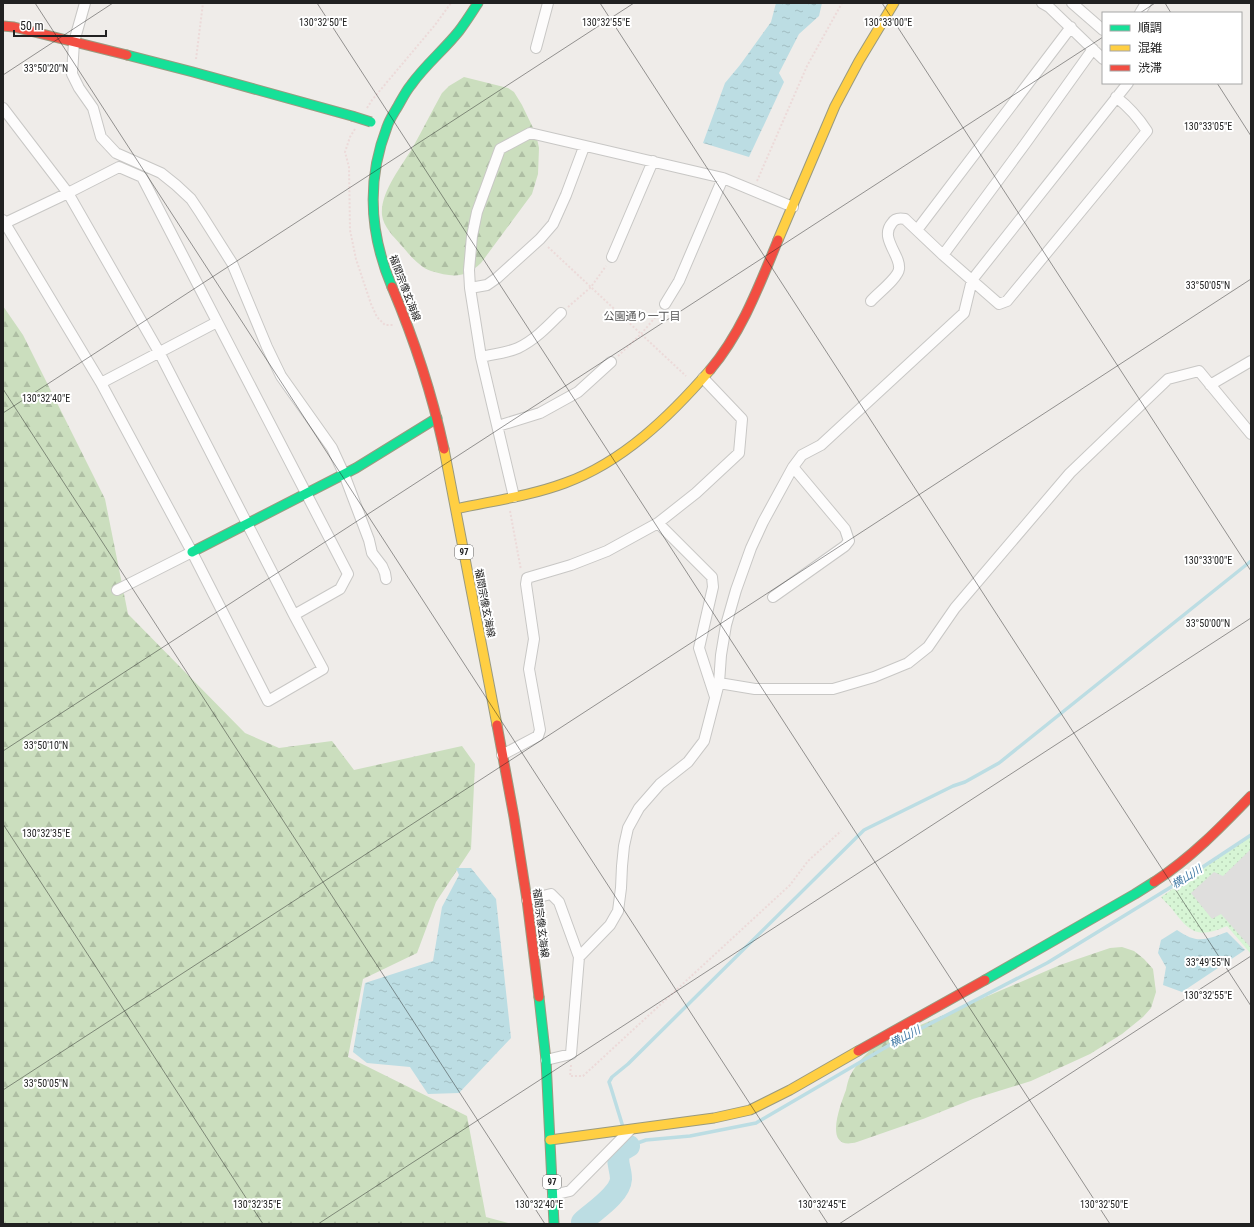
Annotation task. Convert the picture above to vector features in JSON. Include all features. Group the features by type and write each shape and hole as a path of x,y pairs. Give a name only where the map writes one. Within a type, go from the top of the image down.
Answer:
{"street":[{"path":"85,3 74,42 72,74 79,88 93,108 101,137 116,153 161,173 191,199 232,263 267,347 281,376 332,448 344,474 369,540 372,553 382,566 386,580"},
{"name":"福間宗像玄海線","path":"478,3 459,31 422,70 409,87 386,126 375,168 372,192 373,213 375,232 386,272 405,317 437,418 456,509 502,755 527,900 546,1060 554,1224"},
{"path":"536,48 548,3"},
{"path":"456,509 511,498 564,484 597,469 642,437 700,382 726,349 746,316 826,128 847,83 869,42 894,3"},
{"path":"1042,3 1049,7 1071,27 1102,58"},
{"path":"1072,3 1102,29"},
{"path":"1141,12 1146,3"},
{"path":"3,26 194,72 386,126"},
{"path":"917,230 1071,27"},
{"path":"943,254 1025,144 1093,49"},
{"path":"579,957 610,925 618,911 622,860 628,828 639,808 660,784 688,762 704,741 719,683 722,647 726,625 736,590 757,535 793,467 802,455 822,445 964,313 972,280 1127,84"},
{"path":"870,301 897,275 899,269 898,263 890,244 888,232 889,226 898,218 905,219 999,304 1007,301 1146,131 1138,117 1127,105 1116,97"},
{"path":"3,108 68,193 159,352 246,523 294,615 323,669 268,701 192,552 100,382 4,222 68,193 119,166 142,177 348,574 340,590 294,615"},
{"path":"511,498 498,426 481,357 470,288 469,270 472,236 477,212 500,149 530,133 584,147 653,161 722,178 793,207"},
{"path":"470,288 487,286 540,239 553,224 584,147"},
{"path":"612,258 653,161"},
{"path":"665,304 679,281 722,178"},
{"path":"481,357 516,348 529,341 544,330 561,313"},
{"path":"100,382 217,322"},
{"path":"1210,385 1251,361"},
{"path":"498,426 540,413 578,392 611,362"},
{"path":"719,683 755,689 833,689 874,677 908,663 928,647 955,608 1070,473 1168,378 1199,371 1251,434"},
{"path":"502,755 538,736 540,730 528,669 534,639 526,584 527,578 571,566 607,550 658,523 696,493 739,452 742,420 700,382"},
{"path":"117,590 305,492 356,468 437,418"},
{"path":"773,597 845,546 849,541 845,529 793,467"},
{"path":"658,523 712,577 712,586 699,648 715,697"},
{"path":"550,1140 714,1118 750,1110 790,1090 1135,894 1174,869 1208,840 1251,796"},
{"path":"527,900 552,894 559,902 579,957 571,1054 546,1060"},
{"path":"553,1196 570,1191 630,1130"}],"path":[{"path":"194,72 200,39 204,3"},
{"path":"754,190 807,66 842,3"},
{"path":"540,239 641,334 700,382"},
{"path":"561,313 590,287 612,258"},
{"path":"611,362 641,334 665,304"},
{"path":"511,498 522,574 527,578"},
{"path":"571,1054 570,1076 583,1076 790,885 808,861 841,831"}],"green space":[{"path":"464,77 508,88 514,92 536,134 539,148 538,174 532,194 481,263 469,272 463,274 445,275 422,267 414,260 387,227 382,215 382,206 388,188 413,147 442,93 449,86"},
{"path":"3,306 23,335 105,499 128,614 245,733 279,748 332,741 354,770 462,746 475,764 471,849 436,902 417,953 363,979 348,1057 467,1116 486,1217 512,1224 3,1224"},
{"path":"1251,836 1251,954 1227,926 1209,932 1202,933 1195,931 1184,924 1161,897"},
{"path":"1122,947 1134,951 1153,969 1156,992 1151,1008 1143,1017 1122,1034 1090,1054 1031,1081 973,1099 923,1119 857,1142 846,1143 840,1140 837,1134 836,1126 840,1106 849,1078 856,1066 864,1057 881,1042 1060,965 1110,948"}],"shaded area":[{"path":"1251,849 1251,948 1221,914 1212,919 1191,893 1214,872 1223,876"}],"water":[{"path":"776,3 822,3 819,16 799,34 779,73 784,82 749,157 703,143 725,83 771,22"},
{"path":"456,868 471,868 496,899 511,1038 459,1093 428,1094 410,1067 367,1063 353,1052 365,983 433,961 442,907 459,875"},
{"path":"1177,930 1196,939 1207,939 1227,932 1245,950 1182,992 1163,985 1166,967 1158,953 1161,940"}],"waterway":[{"path":"623,1127 609,1082 612,1077 628,1064 864,830 953,786 965,782 999,763 1251,561"},
{"name":"横山川","path":"626,1137 629,1146 646,1140 690,1136 756,1123 893,1043 1047,963 1189,876 1251,835"},
{"name":"横山川","path":"582,1224 582,1222 611,1197 620,1185 621,1175 618,1159 619,1152 629,1146"}],"traffic: fast":[{"path":"392,287 379,248 373,208 376,167 380,147 389,122 407,90 422,71 459,31 478,3"},
{"path":"127,55 352,116"},
{"path":"352,116 371,122"},
{"path":"192,552 356,468 437,418"},
{"path":"985,980 1154,882"},
{"path":"539,997 546,1060 554,1224"}],"traffic: slow":[{"path":"778,240 835,106 859,61 894,3"},
{"path":"456,509 552,488 586,474 626,450 644,436 679,404 710,370"},
{"path":"444,449 497,725"},
{"path":"550,1140 714,1118 750,1110 790,1090 858,1051"}],"traffic: jam":[{"path":"3,26 14,27 127,55"},
{"path":"710,370 741,324 757,291 778,240"},
{"path":"392,287 422,367 444,449"},
{"path":"497,725 514,817 527,900 539,997"},
{"path":"1154,882 1181,863 1217,831 1251,796"},
{"path":"858,1051 985,980"}],"district":[{"name":"公園通り一丁目","path":"642,316"}]}
